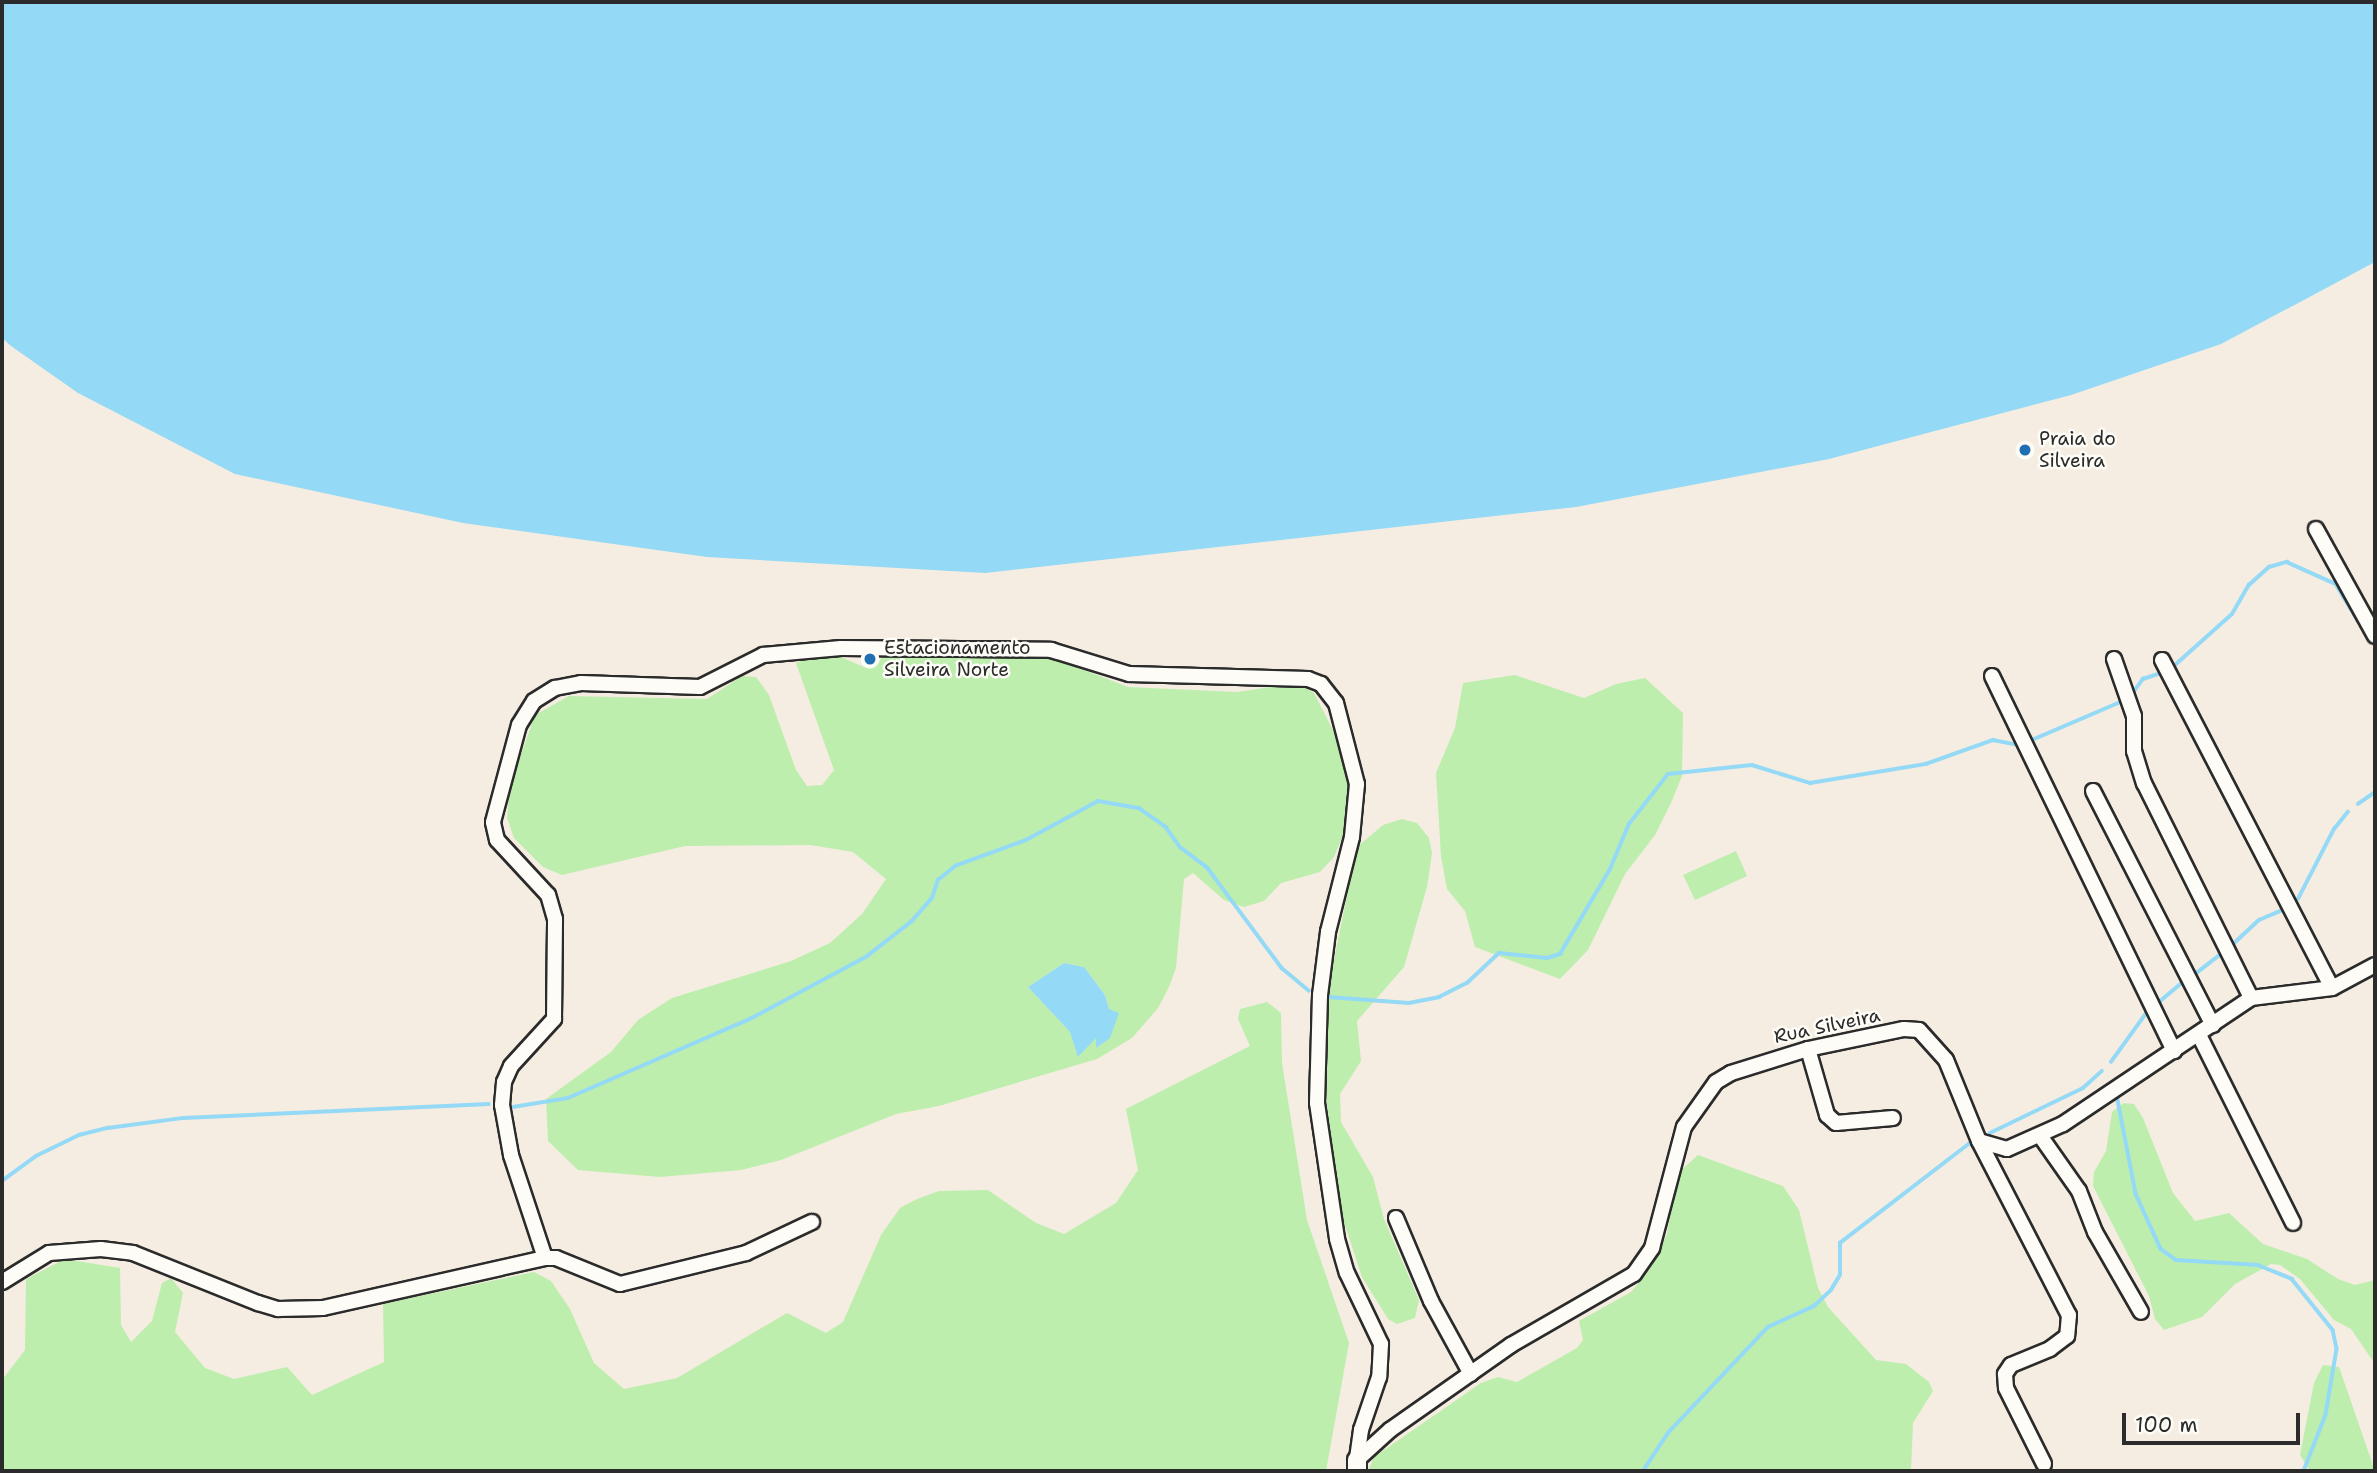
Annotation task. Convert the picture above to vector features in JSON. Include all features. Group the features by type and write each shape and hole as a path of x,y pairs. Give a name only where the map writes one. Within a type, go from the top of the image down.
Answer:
{"street":[{"path":"2316,529 2375,636"},
{"path":"545,1258 511,1155 502,1105 504,1082 511,1066 554,1019 555,919 548,895 497,840 493,822 519,725 542,695 581,683 700,687 763,655 841,648 1051,650 1129,674 1308,678 1321,684 1336,703 1357,784 1352,837 1328,932 1320,995 1317,1103 1337,1239 1348,1273 1381,1344 1379,1377 1361,1430 1357,1465"},
{"path":"2114,659 2134,716 2137,766 2251,998"},
{"path":"2162,660 2332,988"},
{"path":"1992,676 2174,1051"},
{"path":"2093,791 2213,1025"},
{"path":"1979,1141 2007,1149 2041,1137 2199,1035 2251,998 2281,991 2332,988 2369,975 2375,965"},
{"name":"Rua Silveira","path":"1357,1465 1390,1430 1542,1324 1634,1274 1651,1248 1684,1127 1716,1082 1749,1064 1904,1029 1919,1030 1947,1060 1979,1141"},
{"path":"2199,1035 2293,1223"},
{"path":"1808,1049 1827,1115 1836,1123 1893,1118"},
{"path":"2041,1137 2079,1191 2095,1232 2141,1312"},
{"path":"1979,1141 2069,1315 2067,1336 2050,1349 2011,1365 2005,1374 2006,1388 2044,1464"},
{"path":"1396,1219 1432,1301 1471,1374"},
{"path":"2,1282 49,1254 101,1249 132,1253 257,1303 294,1310 323,1308 545,1258 556,1258 620,1284 746,1253 812,1222"}],"green space":[{"path":"815,656 841,657 864,667 878,663 883,656 1053,658 1128,687 1238,692 1297,683 1314,693 1341,746 1350,792 1343,835 1334,857 1320,872 1281,883 1264,901 1244,907 1224,900 1193,873 1184,879 1176,968 1169,987 1158,1008 1132,1038 1097,1059 939,1106 896,1114 781,1160 741,1170 660,1177 578,1170 548,1141 546,1099 611,1052 638,1020 672,998 791,961 830,943 862,914 886,879 853,852 810,845 685,846 562,875 543,867 514,838 507,818 510,786 535,715 569,696 707,699 742,676 756,677 769,695 796,770 807,786 822,785 834,770 796,663","holes":["1064,963 1084,967 1105,995 1109,1009 1096,1047 1096,1037 1079,1056 1070,1032 1028,987"]},
{"path":"1515,675 1584,698 1616,684 1645,678 1683,713 1682,776 1671,803 1655,835 1625,874 1588,950 1560,979 1475,947 1465,911 1447,889 1441,856 1436,773 1455,728 1463,683"},
{"path":"1402,819 1417,823 1429,838 1432,853 1427,887 1404,967 1357,1021 1361,1061 1340,1094 1341,1122 1373,1177 1384,1219 1419,1300 1415,1318 1397,1324 1388,1319 1362,1277 1342,1216 1326,1097 1328,989 1357,847 1383,825"},
{"path":"1736,851 1747,876 1695,900 1683,875"},
{"path":"1267,1002 1281,1013 1282,1063 1307,1220 1349,1343 1326,1471 2,1471 2,1380 25,1350 26,1279 65,1259 120,1268 121,1325 131,1342 152,1321 162,1283 171,1278 183,1293 175,1332 205,1368 234,1379 287,1367 312,1395 384,1362 383,1304 534,1272 551,1281 570,1309 594,1363 624,1389 677,1378 787,1313 826,1333 843,1322 881,1235 900,1208 917,1199 939,1191 988,1190 1036,1223 1064,1234 1116,1203 1138,1170 1126,1109 1250,1046 1238,1019 1240,1009"},
{"path":"2124,1103 2134,1104 2143,1118 2173,1193 2195,1221 2229,1213 2263,1244 2307,1259 2338,1279 2355,1285 2375,1280 2375,1364 2351,1329 2334,1320 2300,1279 2280,1265 2271,1264 2235,1284 2202,1317 2164,1330 2155,1319 2149,1296 2093,1186 2094,1172 2106,1151 2112,1112"},
{"path":"1698,1155 1783,1186 1799,1210 1818,1288 1828,1307 1876,1360 1906,1364 1929,1382 1933,1391 1913,1423 1911,1471 1368,1471 1374,1457 1481,1383 1498,1377 1517,1382 1577,1348 1583,1340 1579,1321 1631,1292 1650,1269 1667,1234 1677,1174"},
{"path":"2323,1365 2339,1367 2375,1471 2310,1471 2300,1455 2314,1383"}],"water":[{"path":"2,2 2375,2 2375,262 2221,344 2071,395 1829,459 1576,507 985,573 707,557 463,523 235,474 78,393 11,346 2,338"},
{"path":"1064,963 1084,967 1105,995 1109,1009 1119,1013 1110,1038 1096,1048 1096,1038 1078,1057 1070,1032 1028,987"}],"waterway":[{"path":"2175,665 2232,614 2249,585 2269,567 2287,562 2336,584 2359,622"},
{"path":"2132,694 2143,679 2161,673"},
{"path":"2032,740 2123,701"},
{"path":"1328,997 1409,1003 1439,997 1467,983 1499,953 1547,958 1560,954 1610,869 1629,824 1668,774 1752,765 1810,783 1926,764 1993,740 2018,745"},
{"path":"2358,804 2375,792"},
{"path":"513,1107 568,1098 752,1018 866,957 912,921 932,898 938,880 955,866 1026,840 1098,801 1139,808 1166,827 1180,847 1207,867 1282,968 1309,991"},
{"path":"2298,899 2334,829 2348,812"},
{"path":"2231,946 2259,920 2283,910"},
{"path":"2194,975 2221,954"},
{"path":"2159,1002 2183,982"},
{"path":"2111,1062 2147,1012"},
{"path":"1990,1133 2083,1088 2102,1071"},
{"path":"2117,1095 2136,1194 2161,1249 2176,1260 2258,1265 2292,1279 2333,1330 2337,1349 2326,1415 2304,1471"},
{"path":"2,1181 36,1156 79,1135 108,1128 183,1118 489,1104"},
{"path":"1643,1471 1668,1433 1768,1327 1814,1306 1831,1290 1840,1275 1840,1243 1971,1142"}],"place":[{"name":"Praia do Silveira","path":"2025,450"},
{"name":"Estacionamento Silveira Norte","path":"870,659"}]}
